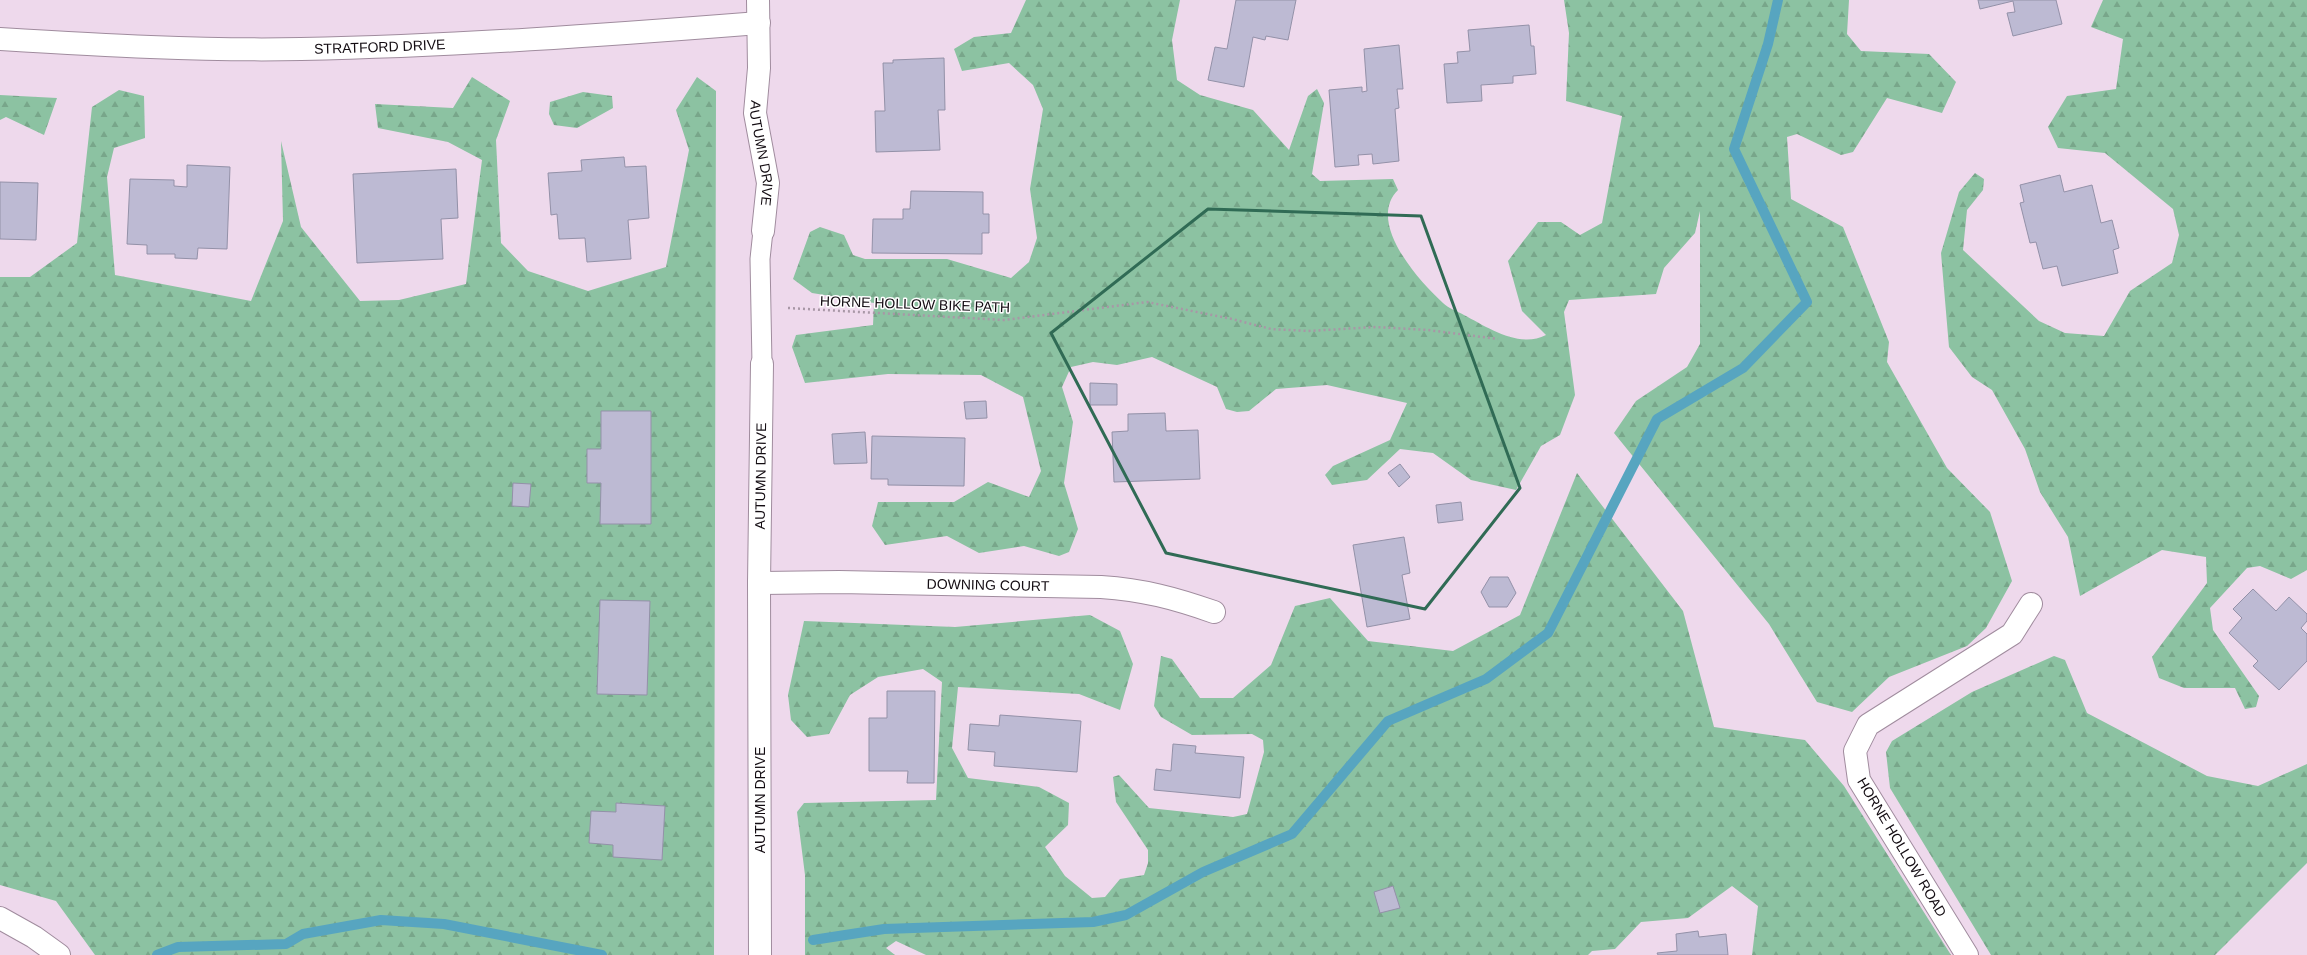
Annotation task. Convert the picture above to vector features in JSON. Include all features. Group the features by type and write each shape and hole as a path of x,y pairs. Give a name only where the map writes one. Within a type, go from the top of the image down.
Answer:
{"street":[{"name":"AUTUMN DRIVE","path":"758,0 760,68 755,113 768,184 763,231"},
{"name":"STRATFORD DRIVE","path":"0,39 118,46 300,49 568,38 759,23"},
{"name":"AUTUMN DRIVE","path":"760,955 759,583 762,364"},
{"name":"DOWNING COURT","path":"759,583 839,582 1138,589 1170,597 1214,612"},
{"name":"HORNE HOLLOW ROAD","path":"1967,955 1859,780 1855,752 1868,725 2012,634 2031,604"},
{"path":"0,918 34,937 59,955"}],"lane":[{"name":"AUTUMN DRIVE","path":"762,364 759,306 760,259 763,231"}],"path":[{"name":"HORNE HOLLOW BIKE PATH","path":"759,306 868,314 1004,320 1147,302 1232,318 1271,329 1308,331 1376,327 1428,330 1498,339"}],"highlighted area":[{"path":"1208,209 1421,216 1520,488 1425,609 1166,553 1051,333"}],"green space":[{"path":"1026,0 1180,0 1172,40 1177,80 1200,95 1253,110 1289,150 1308,96 1317,89 1324,103 1312,174 1320,181 1393,179 1398,190 1390,203 1388,218 1392,234 1399,250 1409,266 1421,280 1443,303 1450,308 1504,335 1514,338 1536,339 1546,335 1522,311 1508,261 1538,222 1561,222 1580,235 1602,223 1622,116 1566,101 1569,33 1564,0 1849,0 1847,34 1861,51 1929,54 1956,82 1942,113 1887,98 1853,152 1841,155 1797,134 1787,137 1791,199 1843,227 1889,342 1887,362 1947,468 1990,512 2012,581 1986,628 1967,646 1889,677 1852,712 1817,702 1769,624 1614,433 1636,401 1687,367 1700,344 1700,211 1695,233 1664,268 1656,294 1569,300 1564,312 1575,395 1560,435 1541,446 1516,490 1471,480 1433,453 1400,449 1367,480 1332,485 1325,475 1333,466 1390,440 1407,403 1327,385 1276,389 1249,411 1237,412 1226,409 1217,387 1152,357 1117,365 1093,362 1071,367 1062,387 1073,422 1064,483 1078,529 1069,552 1059,556 1024,546 979,553 947,536 885,545 872,526 878,502 954,502 988,482 1029,497 1041,471 1023,397 981,375 888,374 805,383 792,347 796,335 873,325 874,303 812,293 793,279 810,232 820,227 844,235 853,255 865,259 947,259 1011,278 1029,262 1037,238 1030,189 1043,109 1033,85 1009,63 962,71 954,49 974,37 1011,33"},
{"path":"2103,0 2307,0 2307,570 2291,579 2260,566 2247,568 2210,608 2213,630 2259,696 2256,707 2245,709 2235,688 2184,688 2159,678 2152,657 2207,583 2206,557 2162,550 2080,596 2068,537 2040,492 2025,449 1992,390 1972,377 1949,347 1941,253 1959,192 1975,173 1984,179 1983,190 1967,210 1963,250 2039,321 2065,333 2104,336 2130,291 2172,263 2179,235 2173,209 2105,153 2058,148 2048,127 2067,96 2116,89 2123,39 2091,27"},
{"path":"472,77 510,101 496,140 501,243 528,271 588,291 666,267 689,150 676,110 697,77 716,91 714,955 95,955 56,901 0,885 0,277 30,277 77,243 92,107 119,90 144,96 145,138 114,148 107,177 115,275 251,301 283,221 281,141 301,227 360,301 399,300 466,284 482,160 448,142 378,128 375,104 453,108"},
{"path":"583,92 612,96 613,108 577,128 554,125 549,114 550,102"},
{"path":"0,95 57,98 44,135 6,117 0,120"},
{"path":"1577,473 1683,611 1714,727 1805,740 1844,786 1951,955 1752,955 1758,906 1732,886 1688,918 1641,922 1615,949 1592,951 1588,955 926,955 896,941 886,948 895,955 805,955 805,875 797,812 804,803 936,800 942,682 923,669 878,677 850,695 829,734 807,737 791,720 788,695 804,621 955,627 1090,615 1120,631 1133,664 1120,710 1079,694 958,687 952,748 968,778 1039,787 1069,803 1068,825 1045,847 1065,876 1092,898 1105,897 1120,879 1144,875 1148,863 1148,850 1116,802 1113,777 1119,775 1149,808 1233,817 1247,814 1264,752 1263,740 1252,734 1192,735 1161,717 1154,706 1161,656 1172,659 1200,698 1233,698 1271,665 1295,606 1330,598 1368,641 1453,651 1520,615"},
{"path":"2054,656 2065,660 2087,713 2207,776 2258,786 2307,764 2307,863 2215,955 1991,955 1890,788 1886,752 1892,741 1972,692"}],"building":[{"path":"1236,0 1296,0 1288,40 1266,36 1265,40 1253,37 1244,87 1208,80 1215,47 1227,49"},
{"path":"1978,0 2056,0 2062,24 2013,36 2007,13 2015,12 2013,1 1980,9"},
{"path":"1529,25 1531,46 1534,46 1536,74 1513,76 1513,83 1481,85 1482,101 1447,103 1444,64 1458,63 1457,52 1470,51 1468,30"},
{"path":"1399,45 1403,89 1397,89 1399,108 1395,109 1399,161 1373,164 1372,154 1358,155 1359,165 1335,167 1329,90 1362,87 1362,92 1367,91 1364,49"},
{"path":"944,58 945,110 938,110 940,150 876,152 875,111 885,111 883,63 893,63 893,60"},
{"path":"624,157 625,167 646,166 649,218 628,220 631,259 587,262 585,238 559,239 557,214 551,215 548,173 582,171 581,160"},
{"path":"187,165 230,167 227,249 198,248 197,259 175,258 175,254 147,254 147,245 127,244 130,179 174,180 174,186 187,187"},
{"path":"456,169 458,218 441,219 443,259 357,263 353,174"},
{"path":"2060,175 2064,192 2092,185 2101,223 2112,220 2119,248 2113,250 2118,273 2062,286 2057,266 2043,269 2036,242 2030,243 2020,203 2024,202 2020,185"},
{"path":"0,182 38,183 36,240 0,239"},
{"path":"911,191 983,192 983,214 989,214 989,233 982,233 982,254 872,253 873,219 903,219 903,209 910,209"},
{"path":"1090,383 1117,384 1117,405 1090,405"},
{"path":"986,401 987,418 966,419 964,402"},
{"path":"601,411 651,411 651,524 600,524 601,483 587,483 587,449 601,449"},
{"path":"1165,413 1166,431 1198,430 1200,479 1114,482 1112,432 1128,431 1128,414"},
{"path":"865,432 867,463 834,464 832,434"},
{"path":"872,436 965,438 964,486 888,485 888,479 871,479"},
{"path":"1400,464 1410,477 1399,487 1388,473"},
{"path":"513,483 531,484 529,507 512,506"},
{"path":"1461,502 1463,520 1438,523 1436,505"},
{"path":"1404,537 1410,573 1402,575 1410,619 1367,627 1353,545"},
{"path":"1490,577 1508,577 1516,593 1507,607 1489,607 1481,592"},
{"path":"2253,589 2276,611 2289,597 2307,614 2307,621 2301,628 2307,634 2307,661 2279,690 2253,666 2258,661 2229,633 2242,618 2233,609"},
{"path":"600,600 650,601 647,695 597,694"},
{"path":"887,691 935,691 934,783 907,783 908,771 869,771 869,718 887,718"},
{"path":"1000,715 1081,721 1077,772 994,766 995,752 968,750 970,724 999,726"},
{"path":"1173,744 1196,746 1195,753 1244,757 1240,798 1154,790 1156,769 1171,771"},
{"path":"616,803 665,806 662,860 613,857 613,845 589,843 591,811 616,812"},
{"path":"1393,886 1400,908 1380,913 1374,892"},
{"path":"1698,931 1699,937 1726,934 1728,955 1658,955 1657,953 1677,951 1676,934"}],"waterway":[{"path":"813,940 884,929 1093,922 1126,915 1203,872 1292,834 1388,721 1486,679 1548,633 1657,419 1743,368 1807,302 1734,149 1768,44 1778,0"},
{"path":"157,955 178,947 286,944 303,934 381,920 444,924 602,955"}]}
